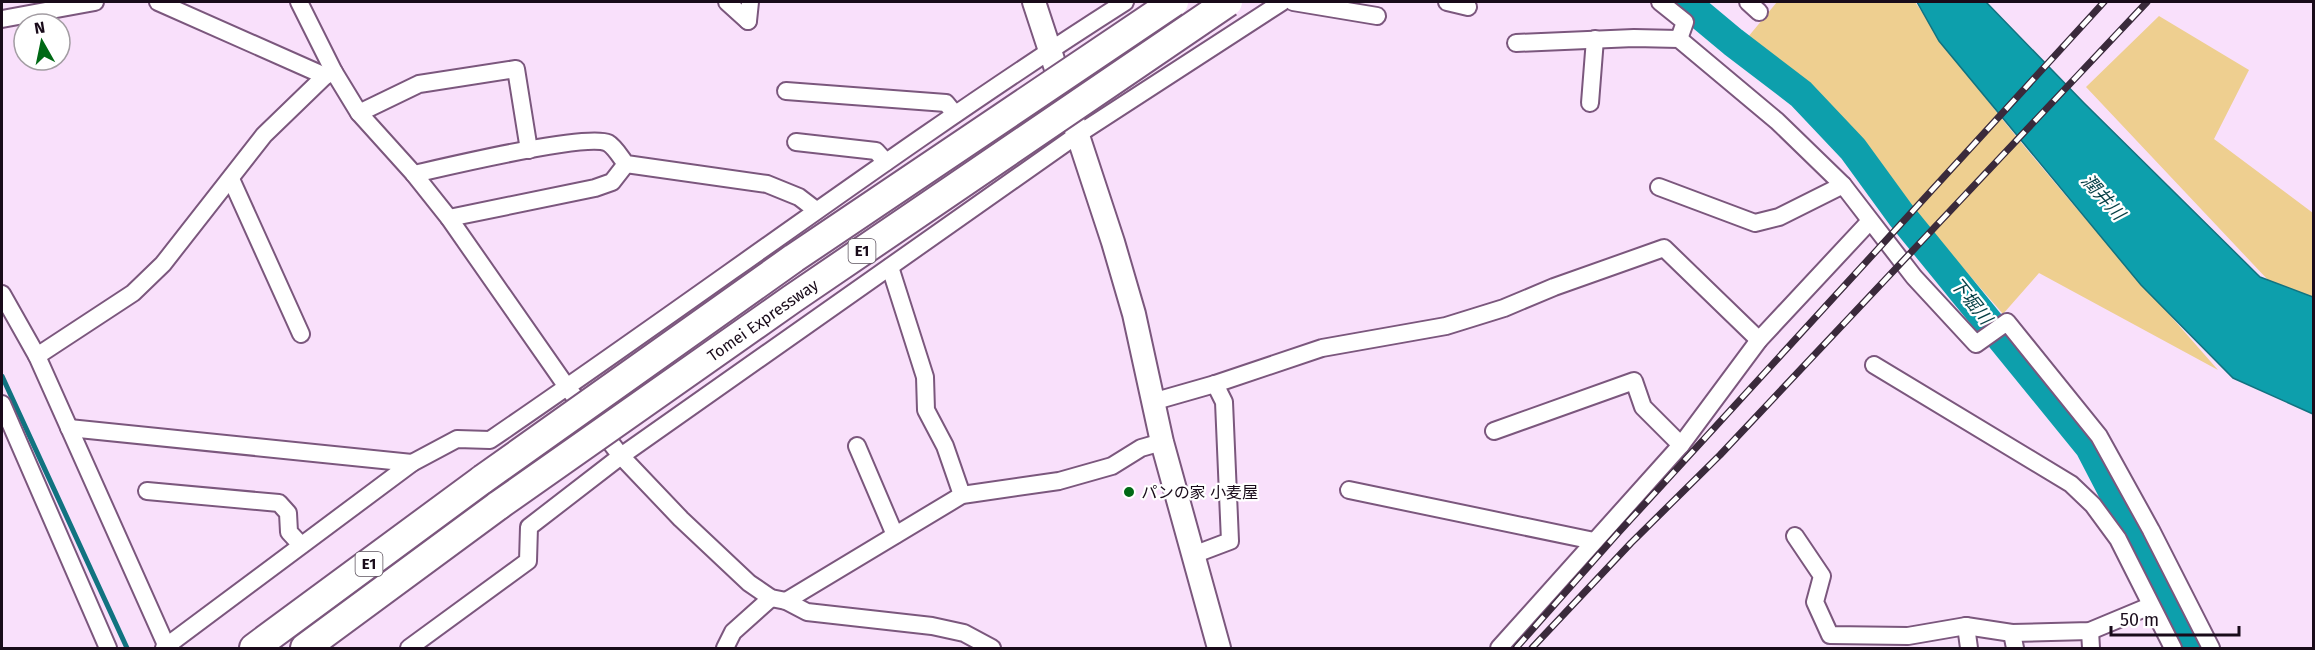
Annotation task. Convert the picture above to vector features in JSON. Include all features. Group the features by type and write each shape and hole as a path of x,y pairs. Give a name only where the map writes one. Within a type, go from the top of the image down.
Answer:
{"highway":[{"name":"Tomei Expressway","path":"254,648 483,479 757,284 1174,2"},
{"name":"Tomei Expressway","path":"305,648 499,505 802,292 1228,2"}],"street":[{"path":"2,19 38,6 95,2"},
{"path":"158,2 330,74"},
{"path":"299,2 330,74 359,113 414,174 449,218 567,387 621,456 681,519 749,583 807,612 932,626 964,633 992,648"},
{"path":"727,2 748,21 750,2"},
{"path":"1034,2 1131,303 1162,442 1219,648"},
{"path":"2,294 37,356 166,647 412,463 457,438 490,440 816,210 1051,49 1125,2"},
{"path":"409,648 528,561 529,527 621,456 1077,135 1282,2"},
{"path":"1293,2 1377,16"},
{"path":"1447,2 1468,7"},
{"path":"1660,2 1685,22 1679,39"},
{"path":"1516,43 1634,38 1679,39 1777,121 1843,184 1914,277 1976,344 2006,323 2099,436 2151,530 2211,648"},
{"path":"1590,103 1595,39"},
{"path":"359,113 419,84 516,69 529,150"},
{"path":"37,356 133,293 163,264 264,135 330,74"},
{"path":"786,91 946,103 956,114"},
{"path":"414,174 529,150 594,140 610,144 626,164 767,184 799,197 816,210"},
{"path":"796,142 876,151 886,162"},
{"path":"449,218 595,188 612,182 626,164"},
{"path":"231,179 301,334"},
{"path":"1659,187 1755,223 1779,217 1843,184"},
{"path":"1499,648 1681,445 1759,340 1870,221"},
{"path":"1152,402 1215,384 1322,348 1446,326 1504,308 1554,287 1664,248 1759,340"},
{"path":"890,267 925,377 926,410 945,446 962,495"},
{"path":"1874,365 2071,484 2093,505 2118,539 2173,648"},
{"path":"1494,430 1634,381 1643,407 1681,445"},
{"path":"1193,555 1230,541 1224,402 1215,384"},
{"path":"2,404 108,648"},
{"path":"69,428 412,463"},
{"path":"725,648 733,632 778,599 895,535 962,495 1059,481 1112,466 1141,448 1162,442"},
{"path":"857,446 895,535"},
{"path":"1349,490 1594,541"},
{"path":"147,491 279,502 288,513 289,532 301,545"},
{"path":"1795,536 1822,576 1815,602 1830,635 1908,636 1966,626 2013,641 2090,631 2150,606"},
{"path":"1966,626 1970,648"},
{"path":"2090,631 2091,648"}],"shaded area":[{"path":"1777,2 1915,2 2023,145 2218,370 2039,273 2003,314 1815,93 1743,43"},
{"path":"2159,16 2249,70 2214,139 2313,213 2313,297 2268,280 2086,87"}],"water":[{"name":"潤井川","path":"1917,2 1986,2 2084,103 2260,277 2313,297 2313,414 2233,378 2141,285 1939,41"}],"waterway":[{"name":"下堀川","path":"1685,2 1801,94 1853,149 1901,215 2090,447 2194,648"},
{"path":"2,376 127,648"}],"railway":[{"path":"1516,648 1619,532 2104,2"},
{"path":"1532,648 1631,543 1720,455 2147,2"}],"place":[{"name":"パンの家 小麦屋","path":"1129,492"}]}
